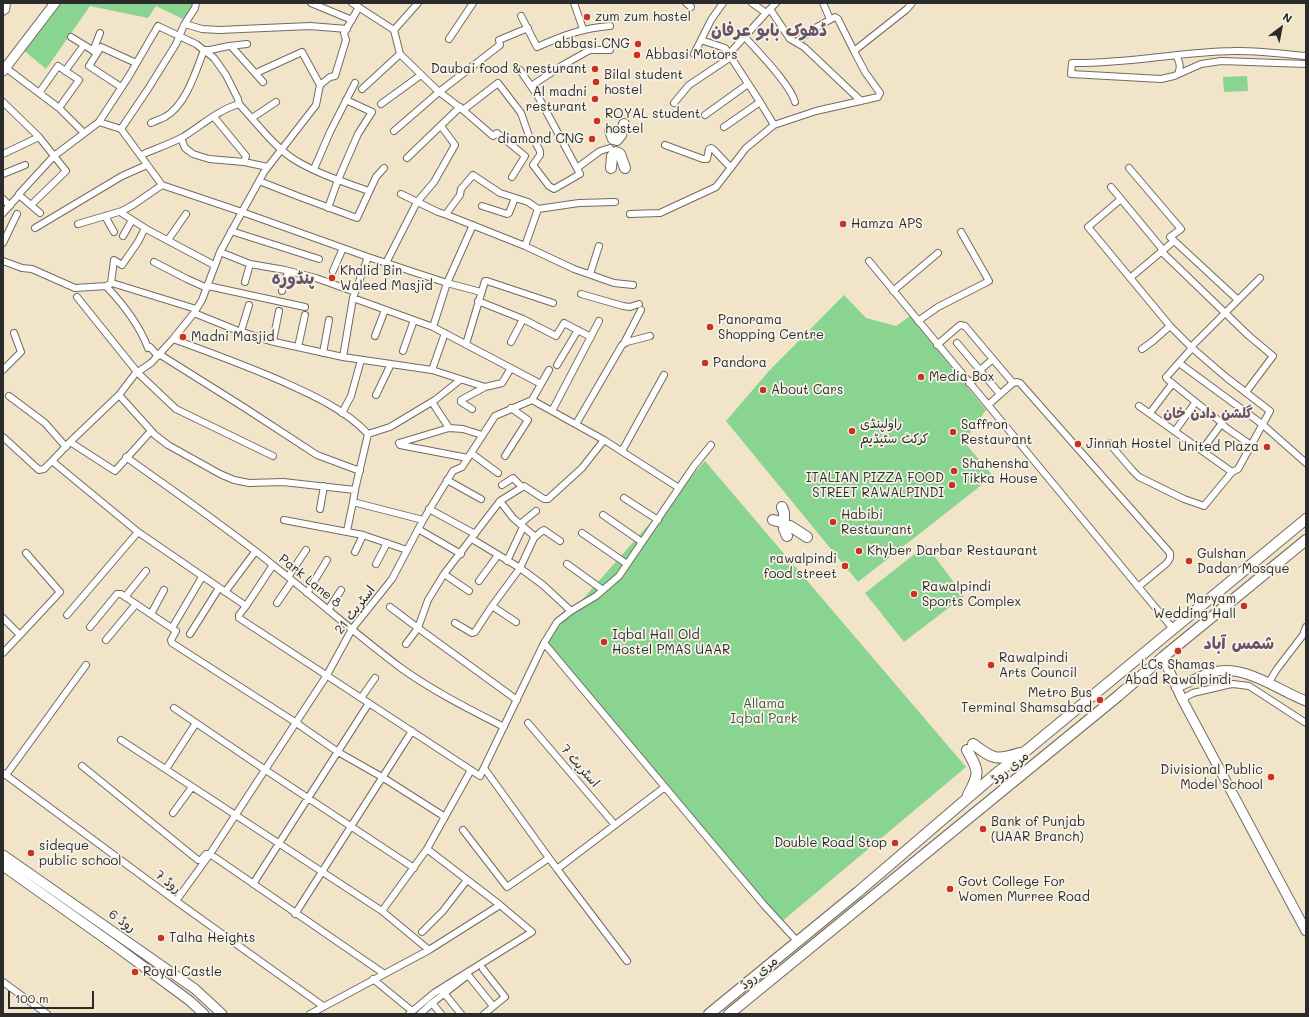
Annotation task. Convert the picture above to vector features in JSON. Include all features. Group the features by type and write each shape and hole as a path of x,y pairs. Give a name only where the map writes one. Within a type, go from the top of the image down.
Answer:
{"main road":[{"path":"4,70 55,3"},
{"path":"610,131 613,139 618,140 624,124"},
{"path":"611,168 612,156 616,152 620,154 625,168"},
{"path":"773,520 781,522 784,520 782,507"},
{"name":"مری روڈ","path":"709,1014 798,942 998,772 1174,630 1306,519"},
{"path":"787,536 784,529 790,526 807,537"},
{"name":"مری روڈ","path":"729,1014 1106,706 1163,657 1306,540"},
{"path":"1163,657 1182,699 1306,931"},
{"path":"1176,687 1214,672 1238,671 1269,682 1293,696 1306,701"},
{"name":"مری روڈ","path":"964,802 976,779 976,767 970,747 996,758 1007,757 1027,750"},
{"name":"روڈ 6","path":"3,855 195,988 222,1014"},
{"name":"روڈ 6","path":"3,866 117,947 190,1001 204,1014"}],"street":[{"path":"3,12 6,10 6,3"},
{"path":"120,129 176,44 185,24 195,8 196,3"},
{"path":"312,3 352,20"},
{"path":"352,3 394,30 400,54 412,64 439,92 462,109 486,132 493,136 497,133 525,156 512,177"},
{"path":"449,39 473,3"},
{"path":"574,3 583,29"},
{"path":"686,3 691,7"},
{"path":"694,54 716,11 723,3"},
{"path":"752,3 768,11 790,39 804,47 861,101"},
{"path":"674,103 689,84 730,55 776,3"},
{"path":"823,3 830,20"},
{"path":"854,51 907,9 912,3"},
{"path":"394,30 414,4"},
{"path":"3,437 39,470 44,469 119,395 138,373 151,363 173,339 202,300 220,252 259,181 281,149 316,104 320,85 330,77 336,76 346,40 344,33 359,7"},
{"path":"521,16 537,47 583,29 610,26"},
{"path":"630,214 660,213 716,187 746,148 774,125 816,111 878,97 880,93 865,72 838,18 835,17 817,27 799,40"},
{"path":"185,24 202,29 219,30 310,26 347,29"},
{"path":"3,213 54,156 99,122 159,26 196,44 214,58 226,75 238,99 238,104 281,149 295,160 338,180 369,191"},
{"path":"394,131 439,92 500,45 499,40 528,28"},
{"path":"100,33 95,52 89,66 121,88"},
{"path":"71,37 95,52"},
{"path":"745,37 782,81 793,96 795,102"},
{"path":"701,40 725,48 774,125"},
{"path":"204,50 248,44"},
{"path":"65,71 84,45"},
{"path":"231,46 263,82"},
{"path":"95,52 101,47 136,63"},
{"path":"151,123 165,117 179,104 187,92 204,50"},
{"path":"531,86 563,65 590,50 610,50"},
{"path":"1306,56 1242,51 1176,55 1144,59 1072,63 1071,74 1161,79 1178,74 1201,64 1221,61 1306,64"},
{"path":"256,73 302,52 320,85"},
{"path":"1220,52 1221,61"},
{"path":"362,89 400,54"},
{"path":"1176,55 1180,64 1178,74"},
{"path":"39,93 58,66 79,80 59,108"},
{"path":"4,70 59,108 84,133"},
{"path":"520,70 540,98 580,174 554,189 549,186 533,165 522,160"},
{"path":"381,104 420,74"},
{"path":"314,169 330,132 355,83"},
{"path":"407,158 441,126 498,83 521,114 529,136 535,142 540,151 540,155 533,165"},
{"path":"705,115 748,84"},
{"path":"328,208 338,180 358,134 372,112 346,100"},
{"path":"3,102 39,137 65,169 65,172 31,205"},
{"path":"252,118 276,102"},
{"path":"724,127 760,102"},
{"path":"140,155 181,138 226,108 238,104"},
{"path":"214,117 246,156 244,162"},
{"path":"99,122 120,129 162,185 368,257 447,283 481,292"},
{"path":"386,263 417,202 434,182 455,145 441,126"},
{"path":"3,154 39,137"},
{"path":"181,138 185,148 193,154 208,159 244,162 268,167"},
{"path":"665,145 703,159 708,158 709,149 713,149 731,168"},
{"path":"577,168 600,151 610,148"},
{"path":"3,174 24,165"},
{"path":"35,228 122,176 147,165"},
{"path":"259,181 357,218 376,177 384,168"},
{"path":"1129,168 1181,229 1170,237 1238,300"},
{"path":"446,214 460,195 461,189 474,175 500,193 528,202 538,209 579,203 615,202"},
{"path":"78,224 120,212 162,185"},
{"path":"1111,187 1162,251 1249,336 1273,356 1246,392"},
{"path":"401,194 438,212 525,246 574,269 614,283 633,285"},
{"path":"19,195 40,213"},
{"path":"482,206 507,214 509,213 515,198"},
{"path":"1109,443 1139,476 1184,499 1204,506 1232,472 1238,469 1270,411 1191,348 1170,326 1088,227 1121,199"},
{"path":"3,200 10,206"},
{"path":"525,246 538,209"},
{"path":"120,212 145,228 214,265"},
{"path":"3,243 17,214"},
{"path":"168,240 186,214"},
{"path":"105,216 114,232"},
{"path":"123,236 132,220"},
{"path":"433,327 447,283 473,226"},
{"path":"108,284 114,260 122,265 138,242 145,228"},
{"path":"231,231 319,260"},
{"path":"918,321 938,307 989,280 961,232"},
{"path":"1130,278 1174,240"},
{"path":"590,274 599,246"},
{"path":"333,271 343,248"},
{"path":"220,252 250,264 316,278 385,310 433,327 541,384"},
{"path":"894,291 938,253"},
{"path":"343,357 354,295 368,257"},
{"path":"3,261 22,268 32,269 75,288 108,284 195,311 241,331 273,341 343,357 432,370 485,387"},
{"path":"869,261 1174,630"},
{"path":"154,262 187,279 208,287 305,306"},
{"path":"245,282 250,264"},
{"path":"282,291 288,271"},
{"path":"1251,445 1195,403 1172,384 1166,377 1191,348 1260,278"},
{"path":"466,344 483,283 487,281 553,303"},
{"path":"108,284 144,338 148,348 150,347 158,355 245,408 317,455 360,471"},
{"path":"576,424 624,343 640,307 623,306 581,294"},
{"path":"77,297 138,373 176,409 274,456"},
{"path":"478,301 523,319 556,336 564,323 591,337"},
{"path":"241,331 249,305"},
{"path":"375,336 385,310"},
{"path":"273,341 279,311"},
{"path":"298,347 305,315"},
{"path":"511,342 523,319"},
{"path":"323,353 329,320"},
{"path":"403,351 414,320"},
{"path":"552,411 599,321"},
{"path":"937,344 963,324 1013,383"},
{"path":"1142,349 1154,341 1170,326"},
{"path":"557,365 578,330"},
{"path":"3,370 21,352 14,333"},
{"path":"432,370 445,333"},
{"path":"624,343 650,336"},
{"path":"173,339 248,367 316,396 342,413 368,434"},
{"path":"957,343 1000,394"},
{"path":"969,383 979,376 980,370 993,359"},
{"path":"342,413 351,396 361,360"},
{"path":"1179,362 1262,424 1306,463"},
{"path":"376,395 391,364"},
{"path":"472,409 461,402 461,400 485,387 502,383 511,368"},
{"path":"549,370 532,400 604,440 679,488"},
{"path":"622,451 664,375"},
{"path":"368,434 390,427 432,402 460,380"},
{"path":"988,405 1013,383 1020,383 1170,553 1170,558 1167,563 1138,587"},
{"path":"1150,413 1172,384"},
{"path":"119,395 151,431 168,445 234,480 249,483 283,482 355,490"},
{"path":"9,396 45,423 68,444 114,471 151,431"},
{"name":"اسٹریٹ 21","path":"176,901 210,854 264,769 327,675 352,629 392,579 429,509 453,471 462,467 495,416 532,400"},
{"path":"432,402 449,428"},
{"path":"1175,431 1195,403"},
{"path":"1139,406 1232,472"},
{"path":"505,456 528,420 512,408"},
{"path":"1202,450 1222,423"},
{"path":"482,435 457,428 449,428 399,444 469,456 498,473"},
{"path":"347,531 368,434"},
{"path":"406,644 418,628 428,600 444,574 461,554 500,501 526,486 544,499 548,499 582,468 604,440"},
{"path":"273,565 238,618 480,776 544,643 557,622 571,611 596,596 620,576 694,466 712,445"},
{"name":"Park Lane 8","path":"126,457 273,565 402,668 442,694 504,727"},
{"path":"52,461 138,532 246,606"},
{"path":"502,485 513,478 522,487"},
{"path":"447,480 481,499"},
{"path":"320,509 324,486"},
{"path":"624,498 658,520"},
{"path":"500,501 513,518 534,538"},
{"path":"353,502 423,520"},
{"path":"429,509 520,568 543,585 571,611"},
{"path":"507,561 522,526 536,511"},
{"path":"603,515 642,542"},
{"path":"284,520 347,531 407,550"},
{"path":"418,529 461,554"},
{"path":"455,623 474,633 520,568 534,538 544,530 560,541"},
{"path":"66,615 138,532"},
{"path":"582,533 627,564"},
{"path":"355,552 363,535"},
{"path":"376,564 387,543"},
{"path":"277,603 306,550"},
{"path":"225,592 255,552"},
{"path":"3,653 60,592 26,553"},
{"path":"479,581 498,555"},
{"path":"307,593 327,560"},
{"path":"567,564 603,590"},
{"path":"125,597 146,571"},
{"path":"444,574 469,591"},
{"path":"172,628 202,576"},
{"path":"190,634 219,588"},
{"path":"151,614 164,590"},
{"path":"328,610 341,590"},
{"path":"90,627 117,594 121,594 176,631 171,640 172,643 296,722 338,752 382,777 445,817"},
{"path":"106,640 136,604"},
{"path":"492,606 516,622"},
{"path":"390,607 517,700"},
{"path":"3,618 20,635"},
{"path":"1269,682 1303,635 1306,627"},
{"path":"544,643 764,905 798,942"},
{"path":"4,774 86,666"},
{"path":"361,698 374,678"},
{"path":"1182,699 1193,693 1227,685 1233,684 1249,686 1306,723"},
{"path":"253,884 369,703"},
{"path":"174,708 308,799 414,868"},
{"path":"166,769 196,723"},
{"name":"اسٹریٹ 7","path":"528,723 616,825"},
{"path":"296,914 350,826 412,731"},
{"path":"121,740 382,911 429,950"},
{"path":"82,766 198,860 202,860 206,854 210,854 383,973"},
{"path":"484,768 557,869 627,961"},
{"path":"382,911 427,849 471,770"},
{"name":"روڈ 7","path":"4,774 176,901 323,1006"},
{"path":"173,813 192,786"},
{"path":"557,869 665,787"},
{"path":"463,830 508,887 549,858"},
{"path":"373,979 411,1012 434,993 532,934 532,931 500,905 427,849"},
{"path":"422,932 443,911 467,880"},
{"path":"310,1014 383,973 429,950 500,905"},
{"path":"483,969 505,997 484,1014"},
{"path":"420,1014 468,975 493,1006"},
{"path":"3,982 47,1014"},
{"path":"444,993 461,1014"},
{"path":"432,1003 441,1014"}],"green space":[{"path":"55,3 196,3 187,21 156,6 148,18 90,6 46,69 21,48"},
{"path":"1247,76 1248,91 1224,92 1223,77"},
{"name":"راولپنڈی کرکٹ سٹیڈیم","path":"844,295 866,318 896,326 910,316 986,410 964,442 993,476 858,582 726,421 768,372"},
{"name":"Allama Iqbal Park","path":"705,461 966,767 780,923 544,643"},
{"name":"Rawalpindi Sports Complex","path":"926,545 964,596 904,642 865,593"}],"place":[{"name":"zum zum hostel","path":"587,17"},
{"name":"abbasi CNG","path":"638,44"},
{"name":"Abbasi Motors","path":"637,55"},
{"name":"Daubai food & resturant","path":"595,69"},
{"name":"Bilal student hostel","path":"596,82"},
{"name":"Al madni resturant","path":"595,99"},
{"name":"ROYAL student hostel","path":"597,121"},
{"name":"diamond CNG","path":"592,139"},
{"name":"Hamza APS","path":"843,224"},
{"name":"Khalid Bin Waleed Masjid","path":"332,278"},
{"name":"Panorama Shopping Centre","path":"710,327"},
{"name":"Madni Masjid","path":"183,337"},
{"name":"Pandora","path":"705,363"},
{"name":"Media Box","path":"921,377"},
{"name":"About Cars","path":"763,390"},
{"name":"راولپنڈی کرکٹ سٹیڈیم","path":"852,431"},
{"name":"Saffron Restaurant","path":"953,432"},
{"name":"Jinnah Hostel","path":"1078,444"},
{"name":"United Plaza","path":"1267,447"},
{"name":"Shahensha Tikka House","path":"954,471"},
{"name":"ITALIAN PIZZA FOOD STREET RAWALPINDI","path":"952,485"},
{"name":"Habibi Restaurant","path":"833,522"},
{"name":"Khyber Darbar Restaurant","path":"859,551"},
{"name":"Gulshan Dadan Mosque","path":"1189,561"},
{"name":"rawalpindi food street","path":"845,566"},
{"name":"Rawalpindi Sports Complex","path":"914,594"},
{"name":"Maryam Wedding Hall","path":"1244,606"},
{"name":"Iqbal Hall Old Hostel PMAS UAAR","path":"604,642"},
{"name":"LCs Shamas Abad Rawalpindi","path":"1178,651"},
{"name":"Rawalpindi Arts Council","path":"991,665"},
{"name":"Metro Bus Terminal Shamsabad","path":"1100,700"},
{"name":"Divisional Public Model School","path":"1271,777"},
{"name":"Bank of Punjab (UAAR Branch)","path":"983,829"},
{"name":"Double Road Stop","path":"895,843"},
{"name":"sideque public school","path":"31,853"},
{"name":"Govt College For Women Murree Road","path":"950,889"},
{"name":"Talha Heights","path":"161,938"},
{"name":"Royal Castle","path":"135,972"}],"district":[{"name":"ڈھوک بابو عرفان","path":"769,31"},
{"name":"پنڈورہ","path":"293,279"},
{"name":"گلشن دادن خان","path":"1208,414"},
{"name":"شمس آباد","path":"1239,644"}]}
